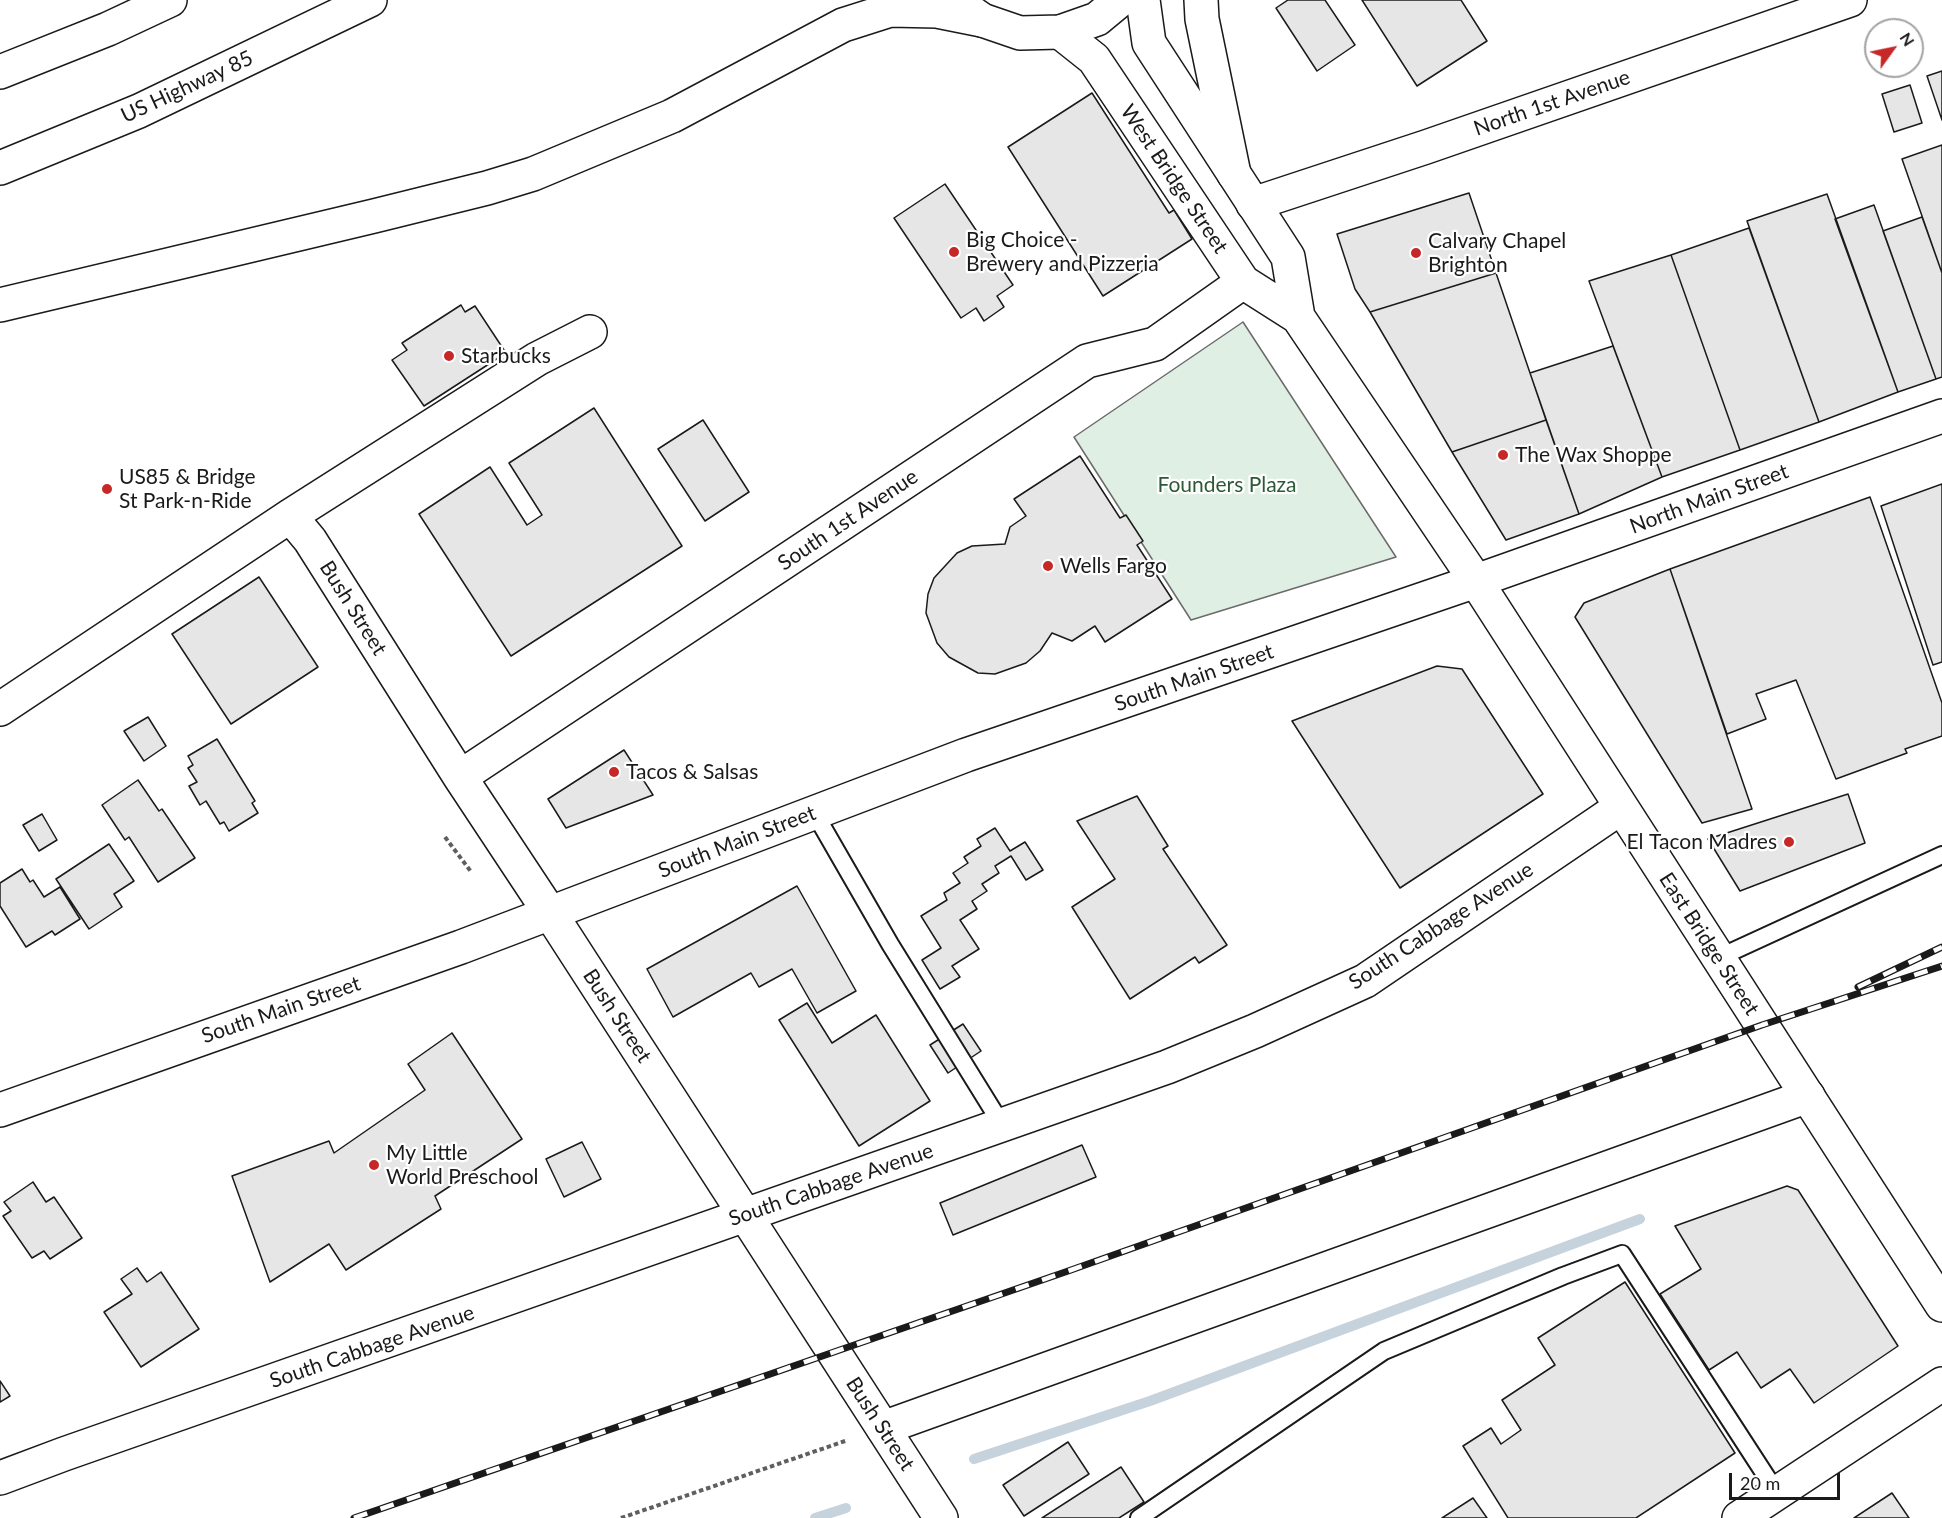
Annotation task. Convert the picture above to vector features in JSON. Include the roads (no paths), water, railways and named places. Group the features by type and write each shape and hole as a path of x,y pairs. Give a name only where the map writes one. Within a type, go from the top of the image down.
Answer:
{"main road":[{"path":"0,72 108,29 170,0"},
{"name":"US Highway 85","path":"0,168 140,111 370,0"},
{"path":"954,0 982,20"},
{"path":"0,305 374,216 533,174 672,117 843,25 890,10 937,11 982,20 1020,33 1060,32 1097,19 1120,0"},
{"name":"West Bridge Street","path":"1143,0 1149,43 1288,257 1298,317"},
{"path":"1201,0 1202,19 1234,174"},
{"name":"North 1st Avenue","path":"1253,204 1426,147 1850,0"},
{"name":"West Bridge Street","path":"1060,32 1094,58 1243,282 1298,317 1476,581"},
{"name":"South 1st Avenue","path":"460,777 1087,361 1155,344 1243,282"},
{"path":"0,709 290,516 537,359 590,332"},
{"name":"North Main Street","path":"1476,581 1942,416"},
{"name":"Bush Street","path":"290,516 310,540 460,777 747,1215 941,1518"},
{"name":"East Bridge Street","path":"1476,581 1942,1305"},
{"name":"South Main Street","path":"0,1110 461,947 966,756 1476,581"},
{"name":"South Cabbage Avenue","path":"0,1478 1167,1067 1255,1031 1365,981 1620,808"},
{"path":"882,1428 1808,1096"},
{"path":"1739,1518 1942,1384"}],"lane":[{"path":"814,812 890,944 1002,1125"},
{"path":"1718,958 1942,855"},
{"path":"1139,1518 1384,1351 1563,1276 1622,1254 1777,1493"}],"waterway":[{"path":"974,1459 1150,1401 1640,1219"},
{"path":"815,1518 846,1508"}],"railway":[{"path":"1858,987 1942,947"},
{"path":"354,1518 1071,1270 1762,1025 1942,966"}],"place":[{"name":"Big Choice - Brewery and Pizzeria","path":"954,252"},
{"name":"Calvary Chapel Brighton","path":"1416,253"},
{"name":"Starbucks","path":"449,356"},
{"name":"The Wax Shoppe","path":"1503,455"},
{"name":"US85 & Bridge St Park-n-Ride","path":"107,489"},
{"name":"Wells Fargo","path":"1048,566"},
{"name":"Tacos & Salsas","path":"614,772"},
{"name":"El Tacon Madres","path":"1789,842"},
{"name":"My Little World Preschool","path":"374,1165"}],"park label":[{"name":"Founders Plaza","path":"1227,485"}]}
